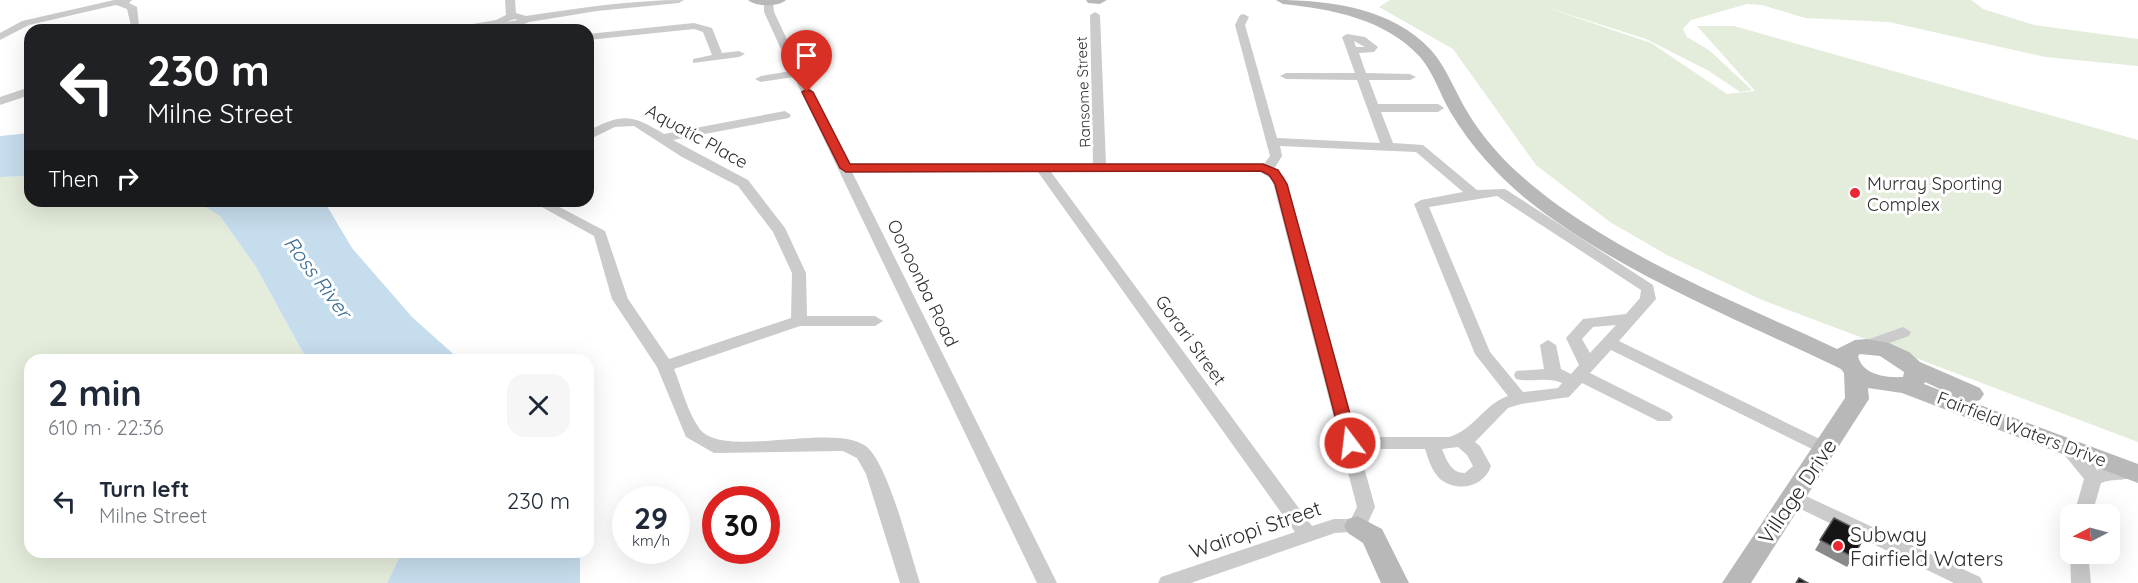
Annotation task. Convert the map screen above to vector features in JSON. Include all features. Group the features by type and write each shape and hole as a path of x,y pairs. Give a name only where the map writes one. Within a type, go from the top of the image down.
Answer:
{"street":[{"path":"510,0 512,24"},
{"path":"493,24 512,24 525,19 597,8 679,0"},
{"path":"1094,7 1100,0"},
{"path":"1283,0 1320,5 1359,15 1405,36 1426,54 1477,140 1521,186 1551,209 1634,263 1682,288 1783,331 1903,374"},
{"path":"0,36 26,22 123,1 132,7 135,24"},
{"name":"Oonoonba Road","path":"767,1 769,12 798,73 1047,582"},
{"name":"Ransome Street","path":"1094,7 1100,168"},
{"path":"1244,17 1240,25 1276,159 1267,169"},
{"path":"594,36 694,26 708,30 718,57"},
{"path":"1352,50 1388,147"},
{"path":"697,61 739,54"},
{"path":"762,79 798,73"},
{"path":"1286,76 1410,77"},
{"path":"0,102 24,93"},
{"path":"1374,108 1438,108"},
{"path":"664,138 785,115"},
{"name":"Aquatic Place","path":"594,133 613,123 636,122 686,154 743,183 780,231 799,273 799,321"},
{"path":"1272,142 1419,148 1474,194"},
{"path":"846,168 1267,169 1278,177 1366,507 1357,526 1373,536 1395,583"},
{"name":"Gorari Street","path":"1041,168 1308,535"},
{"path":"1350,443 1462,441 1468,438 1502,404 1519,398 1559,395 1581,374 1648,299 1648,288 1500,192 1474,194 1421,204 1483,354 1519,398"},
{"path":"549,207 600,234 620,299 665,366 692,433 714,447 845,445 863,453 875,474 910,583"},
{"path":"1581,374 1574,338 1588,322 1629,320"},
{"path":"665,366 799,321 875,321"},
{"path":"1857,357 1905,328 1901,339 1903,374"},
{"path":"1609,342 1829,446"},
{"path":"1548,345 1553,372"},
{"path":"1857,357 1886,350 1903,374"},
{"path":"1857,357 1857,399 1903,374"},
{"path":"1522,375 1549,375 1553,372 1581,374 1664,417"},
{"name":"Fairfield Waters Drive","path":"1903,374 2062,444 2136,469"},
{"name":"Fairfield Waters Drive","path":"1903,374 1951,386 2136,469"},
{"name":"Village Drive","path":"1737,583 1829,446 1857,399"},
{"path":"1431,443 1442,472 1454,479 1469,480 1480,472 1482,466 1474,451 1462,441"},
{"path":"2062,444 2081,461 2092,479 2086,504"},
{"path":"2092,479 2110,472 2136,469"},
{"path":"1793,497 1973,583"},
{"name":"Wairopi Street","path":"1168,583 1334,526 1357,526"},
{"path":"2080,564 2081,583"}],"green space":[{"name":"Murray Sporting Complex","path":"1390,0 1971,0 1983,9 2034,25 2138,39 2138,66 2045,57 1889,22 1805,18 1762,5 1747,4 1691,20 1683,29 1687,37 1709,50 1752,90 1740,92 1709,71 1646,39 1542,6 1651,43 1727,94 1755,91 1697,26 1734,26 2138,140 2138,442 1762,300 1667,255 1610,222 1536,165 1453,49 1379,7"},
{"path":"24,176 24,207 205,207 220,216 256,267 304,354 24,354 24,558 399,558 387,583 0,583 0,177"}],"water":[{"path":"24,134 24,176 0,177 0,136"},
{"name":"Ross River","path":"205,207 328,207 352,248 412,317 453,354 304,354 256,267 220,216"},
{"path":"399,558 580,558 580,583 387,583"}],"building":[{"path":"1834,518 1866,534 1853,557 1820,540"},
{"path":"1799,578 1808,583 1796,583"}],"place":[{"name":"Murray Sporting Complex","path":"1855,193"},
{"name":"Subway Fairfield Waters","path":"1838,546"}],"route":[{"path":"807,92 846,168 1263,168 1274,173 1281,184 1350,443"}]}
